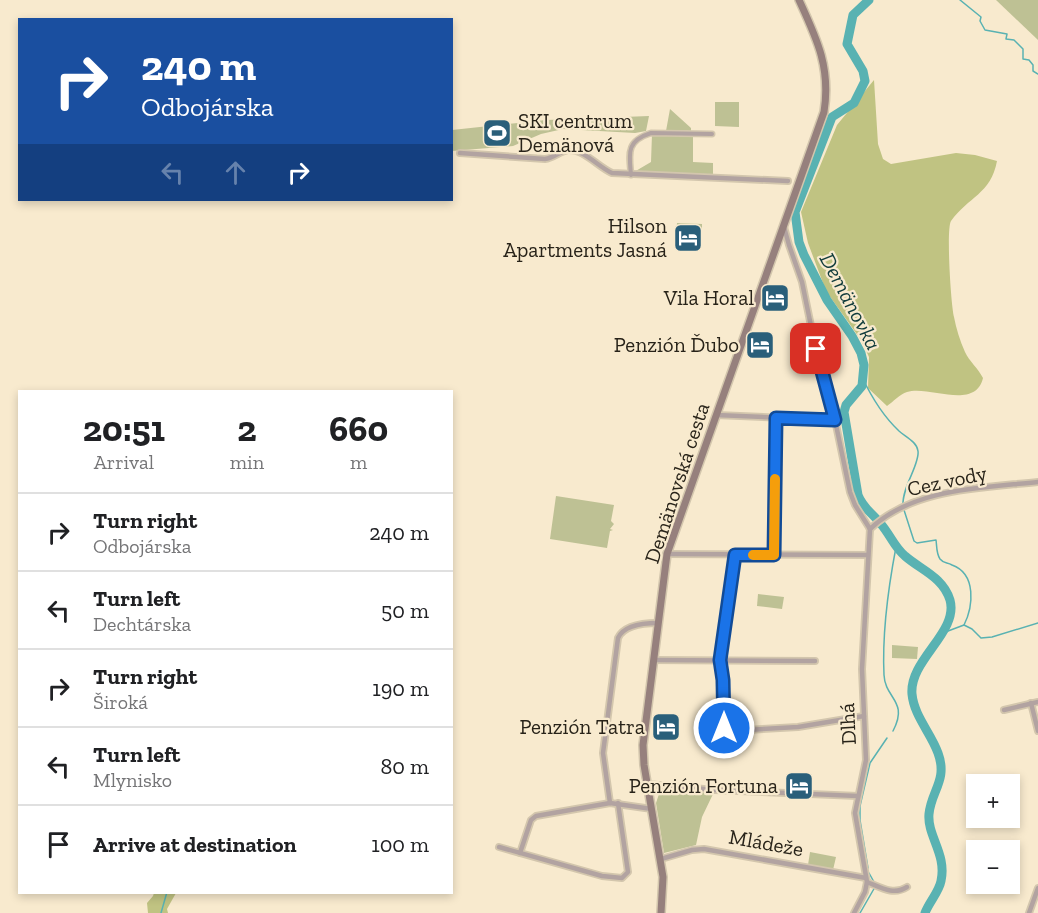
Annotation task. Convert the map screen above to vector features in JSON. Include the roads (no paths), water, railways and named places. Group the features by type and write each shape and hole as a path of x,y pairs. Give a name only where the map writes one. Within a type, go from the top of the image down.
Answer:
{"main road":[{"name":"Demänovská cesta","path":"661,913 663,877 647,784 643,745 667,554 821,121 826,90 821,50 799,0"}],"street":[{"path":"631,174 629,151 637,139 643,136 651,133 712,134"},
{"path":"460,153 545,159 567,150 578,151 602,169 612,173 788,181"},
{"path":"784,225 802,282 819,365 835,420 852,498 870,529"},
{"path":"716,415 835,420"},
{"path":"774,555 776,418"},
{"name":"Cez vody","path":"870,529 882,518 924,499 966,490 1038,482"},
{"name":"Dlhá","path":"866,880 856,818 858,795 866,760 862,657 870,529"},
{"path":"667,554 868,555"},
{"path":"735,555 720,660 723,680 723,726 726,730 782,729 864,716"},
{"path":"610,803 603,753 618,638 625,629 647,623 658,623"},
{"path":"653,660 815,661"},
{"path":"1004,710 1038,702"},
{"path":"1031,703 1038,731"},
{"path":"647,784 715,790 858,795"},
{"path":"520,853 531,820 536,816 610,803 651,809"},
{"path":"499,847 602,876 622,878 628,872 618,803"},
{"name":"Mládeže","path":"661,859 701,849 866,880 890,891 900,891 907,887"},
{"path":"854,913 865,892 866,880"},
{"path":"1029,913 1038,888"}],"waterway":[{"name":"Demänovka","path":"869,0 853,15 847,44 863,71 865,81 854,103 832,117 795,212 799,242 804,255 827,300 852,336 861,353 864,365 862,386 846,405 844,412 858,495 901,552 937,580 947,592 950,600 951,612 947,623 918,669 913,682 912,694 916,710 941,762 940,778 930,806 929,822 942,871 940,885 925,913"},
{"path":"960,0 981,17 980,21 985,30 1007,34 1006,39 1014,40 1023,49 1023,59 1029,60 1033,65 1033,71 1038,74"},
{"path":"862,377 888,419 913,442 918,451 903,498 903,505"},
{"path":"904,510 914,541 917,543 936,540 940,559 960,569 966,576 971,600 964,625"},
{"path":"893,731 898,713 895,701 885,683 884,643 886,611 896,547"},
{"path":"940,634 964,625 981,638 992,637 1038,623"},
{"path":"868,868 860,806 870,763 887,738"},
{"path":"869,873 874,882"},
{"path":"860,913 875,887"},
{"path":"161,913 166,894"}],"place":[{"name":"SKI centrum Demänová","path":"497,133"},
{"name":"Hilson Apartments Jasná","path":"688,238"},
{"name":"Vila Horal","path":"775,298"},
{"name":"Penzión Ďubo","path":"760,345"},
{"name":"Penzión Tatra","path":"666,727"},
{"name":"Penzión Fortuna","path":"799,786"}]}
